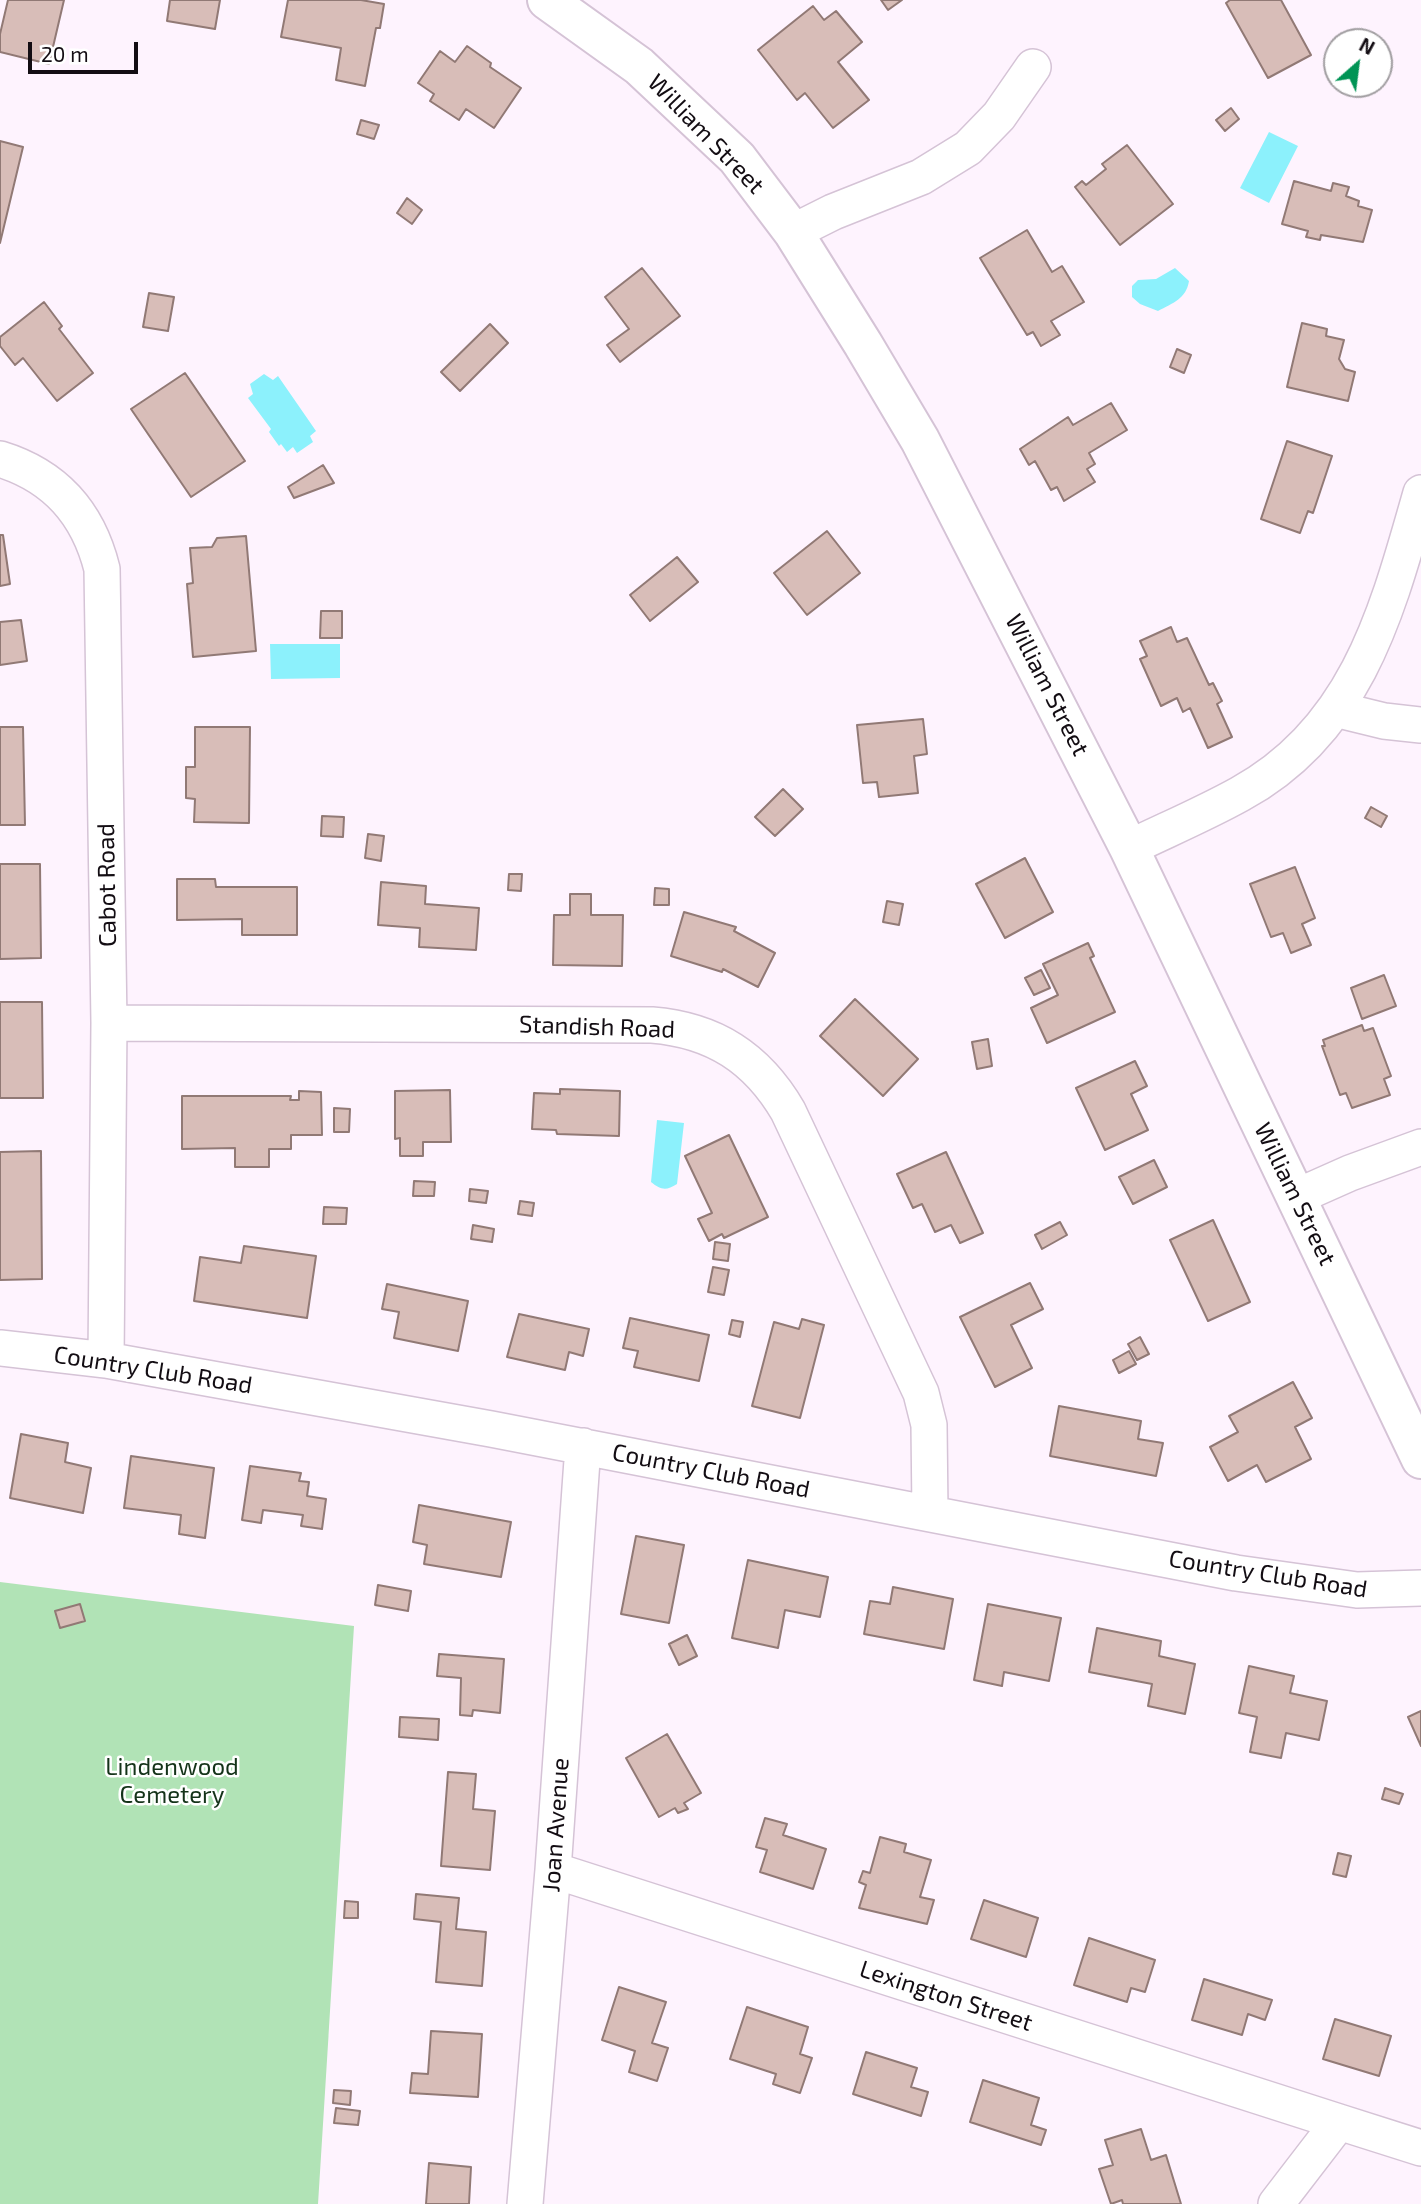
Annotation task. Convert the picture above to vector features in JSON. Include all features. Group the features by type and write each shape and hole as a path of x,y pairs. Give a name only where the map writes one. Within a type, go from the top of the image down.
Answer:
{"main road":[{"name":"William Street","path":"548,0 639,66 737,158 793,232 920,440 1129,848 1421,1459"}],"street":[{"path":"793,232 833,212 921,177 968,148 999,116 1033,67"},
{"name":"Cabot Road","path":"0,459 40,476 74,506 96,547 102,569 109,1023 106,1360"},
{"path":"1129,848 1255,785 1293,755 1335,709 1362,668 1377,636 1421,493"},
{"path":"1335,709 1384,721 1421,725"},
{"name":"Standish Road","path":"109,1023 652,1025 694,1031 733,1049 765,1076 788,1111 921,1393 929,1425 930,1512"},
{"path":"1296,1197 1350,1173 1421,1147"},
{"name":"Country Club Road","path":"0,1348 106,1360 583,1446 1236,1573 1357,1590 1421,1588"},
{"name":"Joan Avenue","path":"525,2204 553,1870 583,1446"},
{"name":"Lexington Street","path":"553,1870 1421,2148"},
{"path":"1276,2204 1339,2122"}],"green space":[{"name":"Lindenwood Cemetery","path":"0,1582 354,1626 318,2204 0,2204"}],"water":[{"path":"1269,132 1298,146 1269,203 1240,188"},
{"path":"1175,268 1189,281 1185,292 1174,303 1158,311 1140,304 1132,297 1132,286 1138,280 1156,279"},
{"path":"264,374 273,380 278,376 316,431 310,436 313,442 297,453 293,447 287,452 281,444 279,446 269,432 271,429 248,398 253,394 250,384"},
{"path":"270,644 340,644 340,678 271,679"},
{"path":"657,1120 684,1123 677,1184 667,1189 651,1182"}],"building":[{"path":"8,0 64,0 49,64 0,52 0,34"},
{"path":"170,0 220,0 215,29 167,21"},
{"path":"288,0 361,0 384,4 380,28 376,28 365,86 336,80 341,48 281,37"},
{"path":"881,0 902,0 888,10"},
{"path":"1230,0 1281,0 1311,55 1268,78 1226,3"},
{"path":"813,6 824,20 836,11 862,42 838,62 869,100 833,128 805,93 797,100 758,50"},
{"path":"467,46 491,63 490,67 521,88 494,128 466,109 459,120 430,101 434,94 418,83 440,51 455,62"},
{"path":"1231,108 1239,119 1225,131 1216,120"},
{"path":"361,120 379,125 374,139 357,134"},
{"path":"0,141 23,147 0,243"},
{"path":"1127,145 1173,204 1120,245 1075,187 1082,181 1086,185 1106,169 1102,164"},
{"path":"1294,181 1331,191 1333,183 1349,187 1346,196 1359,201 1358,206 1372,210 1363,242 1321,235 1320,240 1306,237 1308,231 1282,224"},
{"path":"407,198 422,210 412,224 397,213"},
{"path":"1027,230 1052,272 1062,266 1084,302 1051,321 1060,335 1041,346 1033,332 1027,335 980,258"},
{"path":"642,268 680,316 620,362 607,345 629,329 605,297"},
{"path":"149,293 174,297 168,331 143,327"},
{"path":"44,302 62,326 59,329 93,373 57,401 23,358 15,365 0,346 0,337"},
{"path":"1302,323 1327,329 1326,336 1344,340 1339,359 1345,369 1355,372 1348,401 1287,387"},
{"path":"490,324 508,343 460,391 441,372"},
{"path":"1177,349 1191,355 1184,373 1170,367"},
{"path":"185,373 245,461 191,497 131,409"},
{"path":"1111,403 1127,430 1089,453 1095,464 1087,469 1095,482 1064,501 1057,487 1051,490 1035,461 1029,465 1020,449 1068,417 1073,425"},
{"path":"1287,441 1332,456 1313,513 1308,511 1300,533 1261,519"},
{"path":"323,465 334,483 294,498 288,487"},
{"path":"827,531 860,573 807,615 774,573"},
{"path":"0,535 3,535 10,584 0,586"},
{"path":"246,536 256,651 193,657 187,584 193,583 190,548 212,547 217,538"},
{"path":"677,557 698,582 650,621 630,595"},
{"path":"321,611 342,611 342,638 320,638"},
{"path":"21,620 27,661 0,665 0,622"},
{"path":"1171,627 1177,642 1187,638 1209,685 1213,683 1222,701 1217,704 1232,737 1208,748 1190,708 1183,712 1177,698 1161,706 1140,659 1147,656 1140,641"},
{"path":"923,719 927,754 914,756 918,793 879,797 877,782 863,783 857,725"},
{"path":"0,727 23,727 25,825 0,825"},
{"path":"195,727 250,727 249,823 194,822 195,799 186,798 186,767 195,767"},
{"path":"783,789 803,809 775,836 755,817"},
{"path":"1371,807 1387,816 1381,827 1365,818"},
{"path":"322,816 344,817 343,837 321,836"},
{"path":"368,834 384,836 381,861 365,858"},
{"path":"1025,858 1053,912 1005,938 976,884"},
{"path":"0,864 40,864 41,958 0,959"},
{"path":"1295,867 1315,918 1302,924 1311,945 1291,953 1283,933 1271,937 1250,884"},
{"path":"509,874 522,874 521,891 508,890"},
{"path":"177,879 215,879 216,887 297,887 297,935 242,935 242,919 177,920"},
{"path":"381,882 426,886 425,904 479,908 476,950 419,947 420,928 378,925"},
{"path":"655,888 669,889 669,905 654,905"},
{"path":"570,894 591,894 591,915 623,915 622,966 553,965 554,915 570,915"},
{"path":"887,901 903,904 899,925 883,922"},
{"path":"684,912 736,927 734,931 775,953 758,987 723,969 722,972 671,956"},
{"path":"1088,943 1094,956 1090,958 1115,1012 1047,1043 1031,1008 1058,995 1043,964"},
{"path":"1041,970 1050,988 1034,995 1025,978"},
{"path":"1384,975 1396,1006 1362,1019 1351,988"},
{"path":"855,999 918,1059 883,1096 820,1036"},
{"path":"0,1002 42,1002 43,1098 0,1098"},
{"path":"1362,1025 1364,1031 1373,1028 1391,1076 1384,1079 1390,1095 1352,1108 1346,1093 1340,1095 1322,1046 1325,1046 1323,1040"},
{"path":"988,1039 992,1066 977,1069 972,1042"},
{"path":"1135,1061 1147,1086 1131,1094 1148,1130 1105,1150 1076,1088"},
{"path":"560,1089 620,1091 619,1136 557,1134 556,1130 532,1129 534,1093 560,1094"},
{"path":"450,1090 451,1142 423,1142 423,1156 400,1156 400,1138 395,1139 395,1091"},
{"path":"299,1091 321,1092 322,1135 291,1135 291,1149 269,1149 269,1167 235,1167 235,1148 182,1149 182,1096 291,1096 290,1100 299,1100"},
{"path":"334,1108 350,1109 349,1132 334,1132"},
{"path":"729,1135 768,1217 724,1238 722,1234 709,1241 698,1219 712,1213 685,1156"},
{"path":"41,1151 42,1279 0,1280 0,1152"},
{"path":"946,1152 983,1233 960,1243 951,1225 935,1232 922,1204 913,1208 897,1174"},
{"path":"1154,1160 1167,1187 1133,1204 1119,1177"},
{"path":"414,1181 435,1182 434,1196 413,1196"},
{"path":"470,1189 488,1191 486,1203 469,1201"},
{"path":"520,1201 534,1203 532,1216 518,1214"},
{"path":"324,1207 347,1208 346,1224 323,1224"},
{"path":"1213,1220 1250,1302 1208,1321 1170,1240"},
{"path":"1060,1222 1067,1235 1042,1249 1035,1235"},
{"path":"473,1225 494,1229 492,1242 471,1239"},
{"path":"715,1242 730,1244 728,1261 713,1259"},
{"path":"244,1246 316,1256 307,1318 194,1301 200,1257 241,1263"},
{"path":"713,1267 729,1270 724,1295 708,1292"},
{"path":"1030,1283 1043,1309 1011,1325 1032,1368 995,1387 960,1317"},
{"path":"387,1284 468,1301 458,1351 394,1338 399,1312 382,1309"},
{"path":"519,1314 589,1329 583,1356 569,1352 565,1370 507,1357"},
{"path":"630,1318 709,1335 699,1381 634,1367 638,1351 623,1348"},
{"path":"802,1319 824,1325 800,1418 752,1406 774,1322 799,1329"},
{"path":"732,1320 743,1322 740,1337 729,1334"},
{"path":"1140,1337 1149,1354 1137,1360 1128,1344"},
{"path":"1129,1351 1136,1364 1119,1373 1113,1360"},
{"path":"1293,1382 1312,1418 1295,1427 1311,1459 1266,1482 1257,1465 1228,1481 1210,1447 1238,1432 1229,1416"},
{"path":"1059,1406 1141,1421 1138,1439 1163,1443 1156,1476 1050,1456"},
{"path":"21,1434 68,1443 65,1462 91,1468 83,1513 10,1498"},
{"path":"131,1456 214,1468 205,1538 179,1534 181,1515 124,1508"},
{"path":"250,1466 301,1473 299,1481 309,1482 307,1496 326,1499 322,1529 301,1526 303,1515 263,1510 261,1523 242,1520"},
{"path":"419,1505 511,1522 501,1577 424,1564 427,1545 413,1542"},
{"path":"636,1536 684,1545 669,1623 621,1614"},
{"path":"748,1560 828,1577 820,1617 785,1610 778,1648 732,1638"},
{"path":"378,1585 411,1591 408,1611 375,1605"},
{"path":"893,1587 953,1599 944,1649 864,1634 870,1601 890,1604"},
{"path":"80,1604 85,1621 60,1628 55,1611"},
{"path":"988,1604 1061,1618 1049,1681 1004,1672 1002,1686 974,1680"},
{"path":"1097,1628 1161,1641 1159,1656 1195,1664 1185,1714 1148,1706 1152,1684 1089,1672"},
{"path":"687,1635 697,1656 679,1665 669,1644"},
{"path":"439,1654 504,1659 500,1713 473,1710 472,1716 460,1715 461,1678 437,1676"},
{"path":"1249,1666 1294,1676 1290,1693 1327,1701 1319,1740 1286,1733 1281,1758 1250,1752 1257,1717 1239,1713"},
{"path":"1421,1711 1421,1746 1408,1717"},
{"path":"400,1717 439,1719 438,1740 399,1737"},
{"path":"667,1734 701,1793 684,1803 688,1809 678,1813 675,1808 659,1817 626,1758"},
{"path":"448,1772 476,1774 473,1809 495,1811 490,1870 441,1866"},
{"path":"1385,1788 1403,1794 1399,1804 1382,1799"},
{"path":"765,1818 787,1824 783,1835 826,1849 813,1889 760,1872 767,1850 756,1847"},
{"path":"880,1837 906,1844 904,1852 931,1860 920,1897 934,1900 927,1924 859,1908 866,1885 859,1882 863,1871 870,1873"},
{"path":"1338,1853 1351,1856 1346,1877 1333,1874"},
{"path":"416,1894 459,1898 456,1929 486,1932 482,1986 436,1982 441,1922 414,1919"},
{"path":"984,1900 1038,1918 1026,1957 971,1939"},
{"path":"345,1901 358,1902 358,1918 344,1918"},
{"path":"1089,1938 1155,1960 1145,1992 1131,1988 1127,2002 1074,1985"},
{"path":"1204,1979 1272,2000 1265,2020 1248,2014 1242,2035 1192,2020"},
{"path":"619,1987 666,2002 652,2043 668,2048 657,2081 629,2072 635,2051 602,2040"},
{"path":"747,2007 808,2027 800,2054 812,2058 800,2093 773,2084 776,2074 730,2059"},
{"path":"1335,2019 1391,2036 1379,2076 1323,2059"},
{"path":"431,2031 482,2034 478,2097 410,2093 412,2073 428,2074"},
{"path":"866,2052 917,2068 911,2087 928,2092 921,2116 853,2094"},
{"path":"983,2080 1039,2098 1031,2125 1046,2130 1041,2145 970,2122"},
{"path":"334,2090 351,2091 350,2105 333,2103"},
{"path":"336,2108 360,2111 358,2125 334,2123"},
{"path":"1141,2129 1151,2160 1166,2155 1181,2204 1123,2204 1122,2200 1111,2204 1099,2169 1113,2165 1105,2140"},
{"path":"429,2163 471,2167 469,2204 426,2204"}]}
